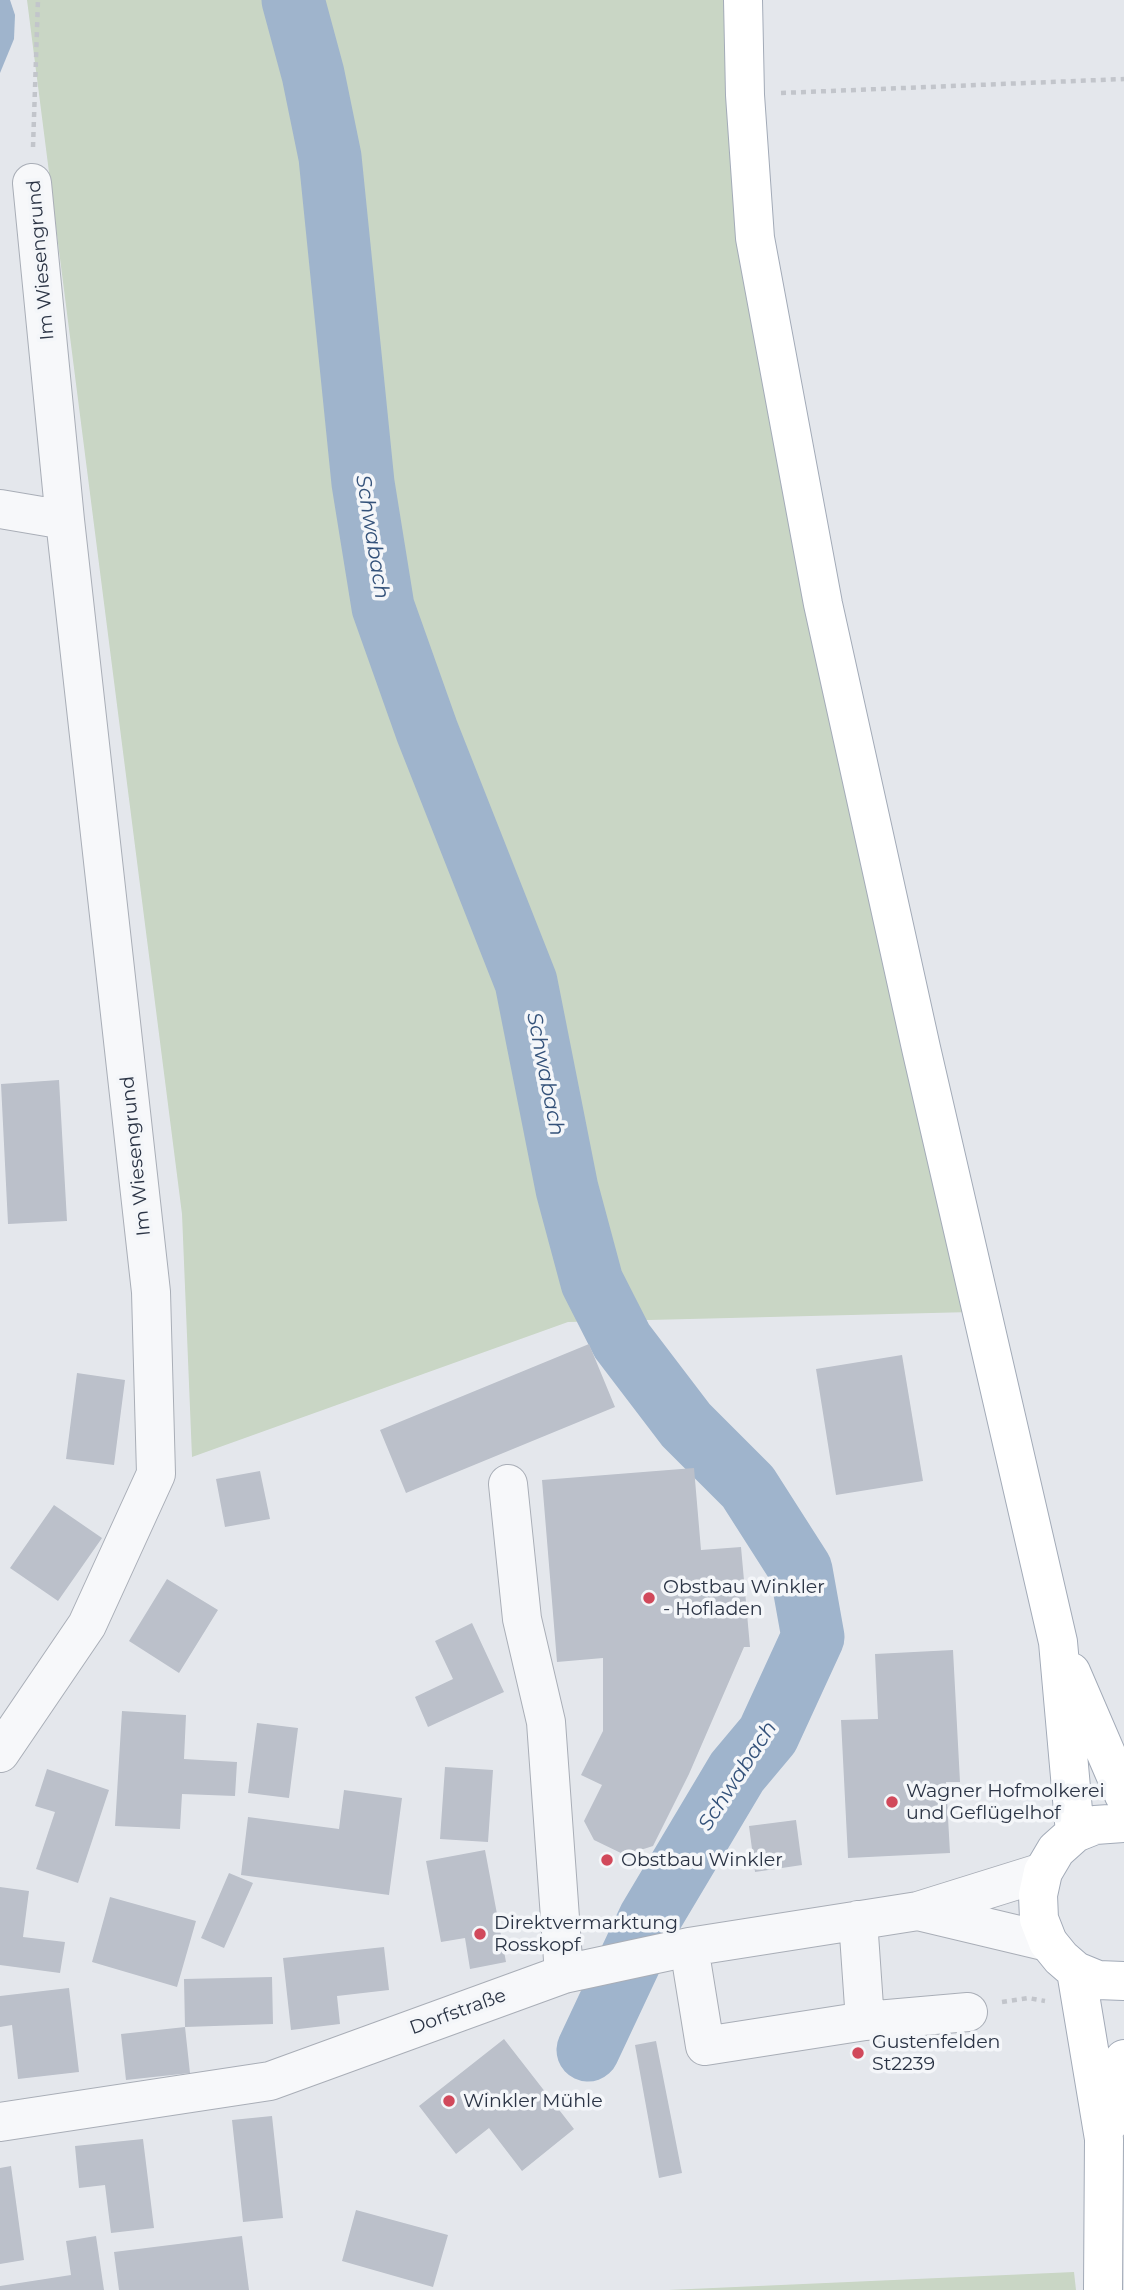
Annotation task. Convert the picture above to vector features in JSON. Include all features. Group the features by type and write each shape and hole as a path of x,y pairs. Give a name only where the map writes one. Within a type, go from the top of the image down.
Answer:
{"main road":[{"path":"743,0 745,95 755,238 823,604 921,1048 1058,1642 1075,1833"},
{"path":"1058,1642 1124,1795"},
{"path":"1124,1823 1095,1825 1075,1833 1056,1850 1043,1872 1038,1895 1039,1919 1048,1942 1061,1958 1076,1971 1098,1980 1124,1982"},
{"path":"1076,1971 1104,2139 1103,2290"},
{"path":"1104,2139 1124,2059"}],"street":[{"name":"Im Wiesengrund","path":"0,1753 87,1625 156,1474 151,1292 65,520 32,183"},
{"path":"0,509 65,520"},
{"path":"508,1484 522,1619 546,1722 564,1974"},
{"name":"Dorfstraße","path":"0,2122 270,2081 564,1974 671,1950 918,1911 1043,1872"},
{"name":"Dorfstraße","path":"918,1911 1048,1942"},
{"path":"858,1920 864,2021"},
{"path":"671,1950 705,2046 864,2021 968,2012"}],"path":[{"name":"Im Wiesengrund","path":"32,183 38,0"},
{"path":"745,95 1124,79"}],"green space":[{"path":"27,0 746,0 746,196 972,1312 568,1322 192,1457 182,1214"},
{"path":"1074,2272 1076,2290 668,2290"}],"water":[{"path":"0,0 10,0 15,15 14,39 0,73"}],"building":[{"path":"59,1080 67,1221 8,1224 1,1084"},
{"path":"589,1344 615,1407 406,1493 380,1430"},
{"path":"902,1355 923,1481 836,1495 816,1369"},
{"path":"77,1373 125,1380 114,1465 66,1459"},
{"name":"Obstbau Winkler - Hofladen","path":"694,1468 701,1550 741,1547 750,1647 744,1647 689,1774 653,1846 625,1855 594,1840 584,1821 602,1785 581,1775 603,1731 603,1658 557,1662 542,1480"},
{"path":"260,1471 270,1519 225,1527 216,1479"},
{"path":"54,1505 102,1538 58,1601 10,1568"},
{"path":"167,1579 218,1610 179,1673 129,1641"},
{"path":"472,1623 504,1692 428,1727 415,1697 453,1679 435,1641"},
{"path":"953,1650 960,1782 946,1782 950,1853 848,1858 841,1720 878,1719 875,1654"},
{"path":"122,1711 186,1715 184,1759 237,1762 235,1796 182,1794 180,1829 115,1826"},
{"path":"257,1723 298,1728 289,1798 248,1793"},
{"path":"445,1767 493,1770 488,1842 440,1839"},
{"path":"47,1769 109,1790 78,1883 36,1869 55,1812 35,1806"},
{"path":"344,1790 402,1798 389,1895 241,1875 248,1817 339,1829"},
{"path":"796,1820 802,1865 755,1872 749,1826"},
{"path":"485,1850 506,1962 470,1969 465,1938 441,1942 426,1861"},
{"path":"229,1873 253,1883 224,1948 201,1938"},
{"path":"0,1887 29,1891 23,1937 65,1942 60,1973 0,1965"},
{"path":"110,1897 196,1921 177,1987 92,1962"},
{"path":"384,1947 389,1990 337,1996 340,2024 291,2030 283,1958"},
{"path":"272,1977 273,2024 185,2027 184,1979"},
{"path":"69,1988 79,2072 18,2079 12,2025 0,2027 0,1996"},
{"path":"185,2027 190,2073 126,2080 121,2034"},
{"path":"504,2039 574,2129 522,2171 489,2128 456,2154 419,2106"},
{"path":"656,2041 682,2173 659,2178 635,2045"},
{"path":"272,2116 283,2218 243,2222 232,2120"},
{"path":"143,2139 154,2228 111,2233 105,2185 79,2188 75,2146"},
{"path":"11,2166 24,2260 0,2264 0,2168"},
{"path":"356,2210 448,2235 433,2287 342,2261"},
{"path":"96,2236 104,2290 0,2290 0,2286 71,2275 66,2241"},
{"path":"242,2236 249,2290 119,2290 114,2252"}],"waterway":[{"name":"Schwabach","path":"293,0 313,74 330,157 363,483 383,607 427,731 526,982 567,1189 592,1282 622,1341 686,1425 748,1487 801,1570 813,1637 768,1735 737,1772 650,1918 588,2050"}],"place":[{"name":"Obstbau Winkler - Hofladen","path":"649,1598"},
{"name":"Wagner Hofmolkerei und Geflügelhof","path":"892,1802"},
{"name":"Obstbau Winkler","path":"607,1860"},
{"name":"Direktvermarktung Rosskopf","path":"480,1934"},
{"name":"Gustenfelden St2239","path":"858,2053"},
{"name":"Winkler Mühle","path":"449,2101"}]}
